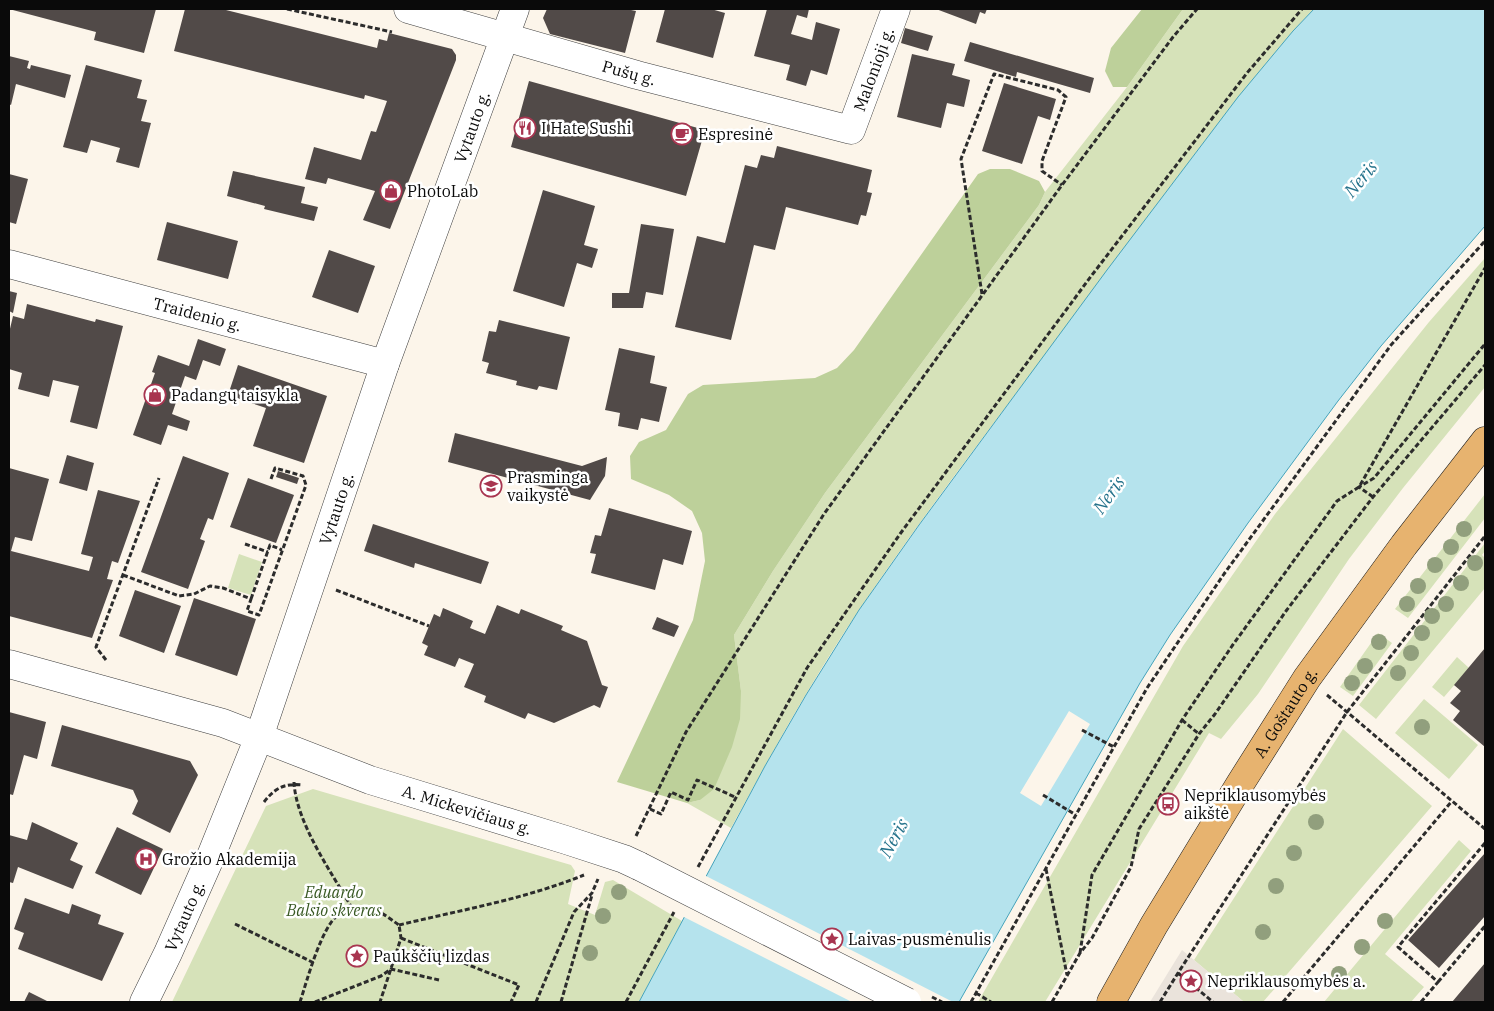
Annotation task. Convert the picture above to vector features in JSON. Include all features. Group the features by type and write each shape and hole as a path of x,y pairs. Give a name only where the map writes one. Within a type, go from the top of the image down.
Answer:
{"main road":[{"name":"A. Goštauto g.","path":"1111,1002 1154,925 1307,678 1404,545 1485,441"}],"street":[{"name":"Pušų g.","path":"408,9 637,75 851,130"},
{"name":"Vytauto g.","path":"144,1002 211,856 259,737 385,364 515,9"},
{"name":"Malonioji g.","path":"851,130 896,9"},
{"name":"Traidenio g.","path":"9,264 385,364"},
{"name":"A. Mickevičiaus g.","path":"9,664 202,716 370,780 624,859 636,855 907,1002"}],"path":[{"path":"636,855 650,809 686,732 824,514 1062,185 1173,37 1197,9"},
{"path":"694,874 807,668 900,534 1092,275 1247,73 1302,9"},
{"path":"982,295 961,159 994,74 1058,90 1066,97 1042,161 1042,171 1062,185"},
{"path":"971,1002 1147,688 1224,574 1391,345 1485,241"},
{"path":"1360,486 1485,268"},
{"path":"1080,953 1092,874 1182,720 1232,646 1337,501 1374,478 1485,344"},
{"path":"1052,1002 1080,953 1092,938 1131,867 1139,828 1199,734 1215,714 1286,611 1373,498 1485,365"},
{"path":"271,479 275,468 303,476 306,485 305,493 259,615 247,611 270,545 282,550"},
{"path":"106,660 96,647 159,478"},
{"path":"1360,486 1373,498"},
{"path":"1160,1002 1347,712 1485,536"},
{"path":"244,544 268,552"},
{"path":"123,575 179,596 194,594 210,586 223,588 251,599"},
{"path":"312,580 429,626"},
{"path":"1307,678 1485,829"},
{"path":"1182,720 1199,734"},
{"path":"1082,730 1114,747"},
{"path":"293,750 295,796 308,829 352,908"},
{"path":"650,809 660,814 671,792 688,800 697,780 735,797"},
{"path":"260,810 276,788 294,784 308,785"},
{"path":"1043,796 1076,814"},
{"path":"1282,1002 1452,801"},
{"path":"1438,982 1398,947 1485,843"},
{"path":"1046,868 1067,976"},
{"path":"561,1002 592,893 601,872"},
{"path":"399,925 519,897 567,883 583,875 592,874"},
{"path":"536,1002 574,912 592,893"},
{"path":"300,1002 324,933 338,915 352,908 369,908 384,914 399,925 401,938 380,1002"},
{"path":"626,1002 676,908"},
{"path":"236,924 314,963"},
{"path":"1420,1002 1485,926"},
{"path":"401,938 519,985 511,1002"},
{"path":"315,1002 381,976 391,969 439,980"},
{"path":"1178,973 1213,1002"},
{"path":"976,993 991,1002"}],"green space":[{"path":"1142,9 1183,9 1127,87 1113,87 1105,71 1111,48"},
{"path":"1183,9 1314,9 1266,63 1236,101 911,535 859,610 808,690 731,828 687,803 700,800 741,691 734,635 773,571 825,493 1039,205 1045,192 1127,87"},
{"path":"990,169 1010,169 1039,181 1045,192 1039,205 825,493 773,571 734,635 741,691 740,719 732,747 714,789 700,800 687,803 617,782 693,620 705,561 702,533 692,511 669,495 631,479 630,456 639,442 666,430 688,394 703,385 815,378 837,368 854,350 978,174"},
{"path":"1485,258 1485,387 1403,488 1349,559 1258,694 1221,739 1209,733 1045,1002 978,1002 1183,646 1275,514 1429,322"},
{"path":"1485,494 1485,518 1408,618 1395,609"},
{"path":"1485,543 1485,551 1482,555 1485,558 1485,588 1376,719 1359,705"},
{"path":"239,554 262,562 251,595 228,588"},
{"path":"1378,633 1392,643 1353,696 1340,687"},
{"path":"1457,657 1469,668 1444,697 1432,687"},
{"path":"1424,699 1478,745 1449,779 1395,733"},
{"path":"1343,729 1432,806 1263,1002 1244,1002 1194,960"},
{"name":"Eduardo Balsio skveras","path":"313,789 571,865 575,871 568,904 595,915 605,882 613,880 682,921 639,1002 172,1002 266,806"},
{"path":"1459,840 1471,851 1385,954 1424,987 1411,1002 1324,1002"}],"shaded area":[{"name":"Nepriklausomybės a.","path":"1182,950 1194,960 1244,1002 1150,1002"}],"water":[{"name":"Neris","path":"1314,9 1485,9 1485,226 1381,346 1338,401 1248,523 1170,635 1140,683 959,1002 639,1002 765,766 806,695 859,610 919,525 1107,270 1238,97 1293,31"}],"pier":[{"path":"1069,711 1090,724 1041,806 1020,793"},
{"path":"704,875 953,1002 852,1002 682,916"}],"building":[{"path":"9,9 156,9 144,53 94,40 96,32"},
{"path":"185,9 222,9 377,48 379,39 387,41 389,33 452,49 456,55 456,60 390,229 363,220 375,191 328,178 326,184 305,179 314,147 361,160 371,131 376,132 387,101 365,95 364,99 174,51"},
{"path":"547,9 626,9 636,11 625,53 550,34 543,18"},
{"path":"665,9 711,9 725,13 713,58 656,42"},
{"path":"767,9 809,9 807,18 797,15 791,34 812,40 816,22 840,29 827,75 811,70 806,86 786,80 790,65 754,56"},
{"path":"936,9 987,9 985,14 980,12 976,24"},
{"path":"905,28 933,36 928,51 901,43"},
{"path":"970,42 1094,78 1090,93 1017,72 1016,77 964,61"},
{"path":"912,54 955,64 952,75 970,80 964,107 947,103 941,128 897,117"},
{"path":"9,56 29,61 27,68 30,69 31,65 71,75 65,98 16,84 11,105 9,104"},
{"path":"86,65 142,80 137,98 147,100 141,121 151,123 139,168 116,162 120,148 91,140 87,153 63,147"},
{"path":"529,81 705,130 686,196 511,147"},
{"path":"1004,83 1056,99 1050,120 1038,116 1022,164 982,151"},
{"path":"777,146 872,170 867,192 872,193 866,216 861,215 858,225 786,207 775,250 754,245 731,340 675,327 697,236 725,243 745,165 757,168 761,155 774,158"},
{"path":"233,171 305,187 301,203 318,207 314,221 264,209 265,206 227,196"},
{"path":"9,174 28,179 16,224 9,222"},
{"path":"543,190 595,206 584,245 598,249 592,268 577,263 564,307 513,291"},
{"path":"167,222 238,241 228,279 157,260"},
{"path":"641,224 674,229 663,295 646,292 643,308 612,308 612,293 629,293"},
{"path":"329,250 375,266 358,313 312,297"},
{"path":"9,291 17,293 13,313 9,311"},
{"path":"27,304 95,322 96,319 123,326 97,429 70,422 79,386 53,380 49,397 18,389 22,373 9,369 9,333 13,316 24,319"},
{"path":"499,320 570,337 557,390 539,386 537,390 516,385 517,381 486,373 489,363 482,361 489,331 496,332"},
{"path":"198,339 226,349 220,366 203,360 196,380 185,376 172,414 190,421 187,431 168,425 161,445 133,435 155,373 152,372 158,355 189,366"},
{"path":"619,348 655,356 650,383 667,387 659,422 641,418 638,430 618,426 620,413 605,410"},
{"path":"238,365 327,396 304,463 253,446 266,408 228,395"},
{"path":"455,433 582,466 607,457 605,476 590,500 448,462"},
{"path":"67,455 94,463 87,491 59,483"},
{"path":"183,456 229,473 213,520 208,518 200,539 205,541 188,589 141,572"},
{"path":"9,468 49,479 32,541 15,537 11,551 89,571 93,557 81,554 98,490 140,501 118,563 112,561 107,579 113,580 92,638 9,616"},
{"path":"278,471 299,478 297,484 276,477"},
{"path":"248,478 294,495 276,543 230,527"},
{"path":"609,508 692,531 683,565 663,559 655,590 591,573 596,554 590,553 595,535 601,536"},
{"path":"373,524 489,562 481,584 415,563 414,568 364,551"},
{"path":"135,590 181,606 164,653 119,636"},
{"path":"194,598 256,619 237,676 175,655"},
{"path":"497,605 519,614 521,609 563,626 561,630 587,641 602,685 608,687 600,708 594,705 554,723 528,713 525,719 484,702 486,696 464,687 474,664 459,658 455,667 424,655 428,646 422,643 434,614 440,617 443,608 473,621 470,628 485,634"},
{"path":"657,617 679,626 674,637 652,629"},
{"path":"1485,648 1485,747 1453,720 1460,711 1450,703 1461,691 1454,685"},
{"path":"9,712 46,722 37,759 24,755 13,795 9,794"},
{"path":"62,725 190,761 198,775 170,833 132,814 138,801 133,790 51,766"},
{"path":"32,822 78,843 70,860 83,866 73,889 18,867 13,883 9,882 9,835 27,840"},
{"path":"117,827 163,849 141,895 95,873"},
{"path":"1485,853 1485,916 1439,968 1408,940"},
{"path":"25,898 69,914 72,904 101,915 98,924 124,933 102,981 18,949 24,933 14,929"},
{"path":"1485,963 1485,1002 1452,1002"},
{"path":"29,992 49,1002 24,1002"}],"place":[{"name":"I Hate Sushi","path":"525,128"},
{"name":"Espresinė","path":"682,134"},
{"name":"PhotoLab","path":"391,191"},
{"name":"Padangų taisykla","path":"155,395"},
{"name":"Prasminga vaikystė","path":"491,486"},
{"name":"Nepriklausomybės aikštė","path":"1168,804"},
{"name":"Grožio Akademija","path":"146,859"},
{"name":"Laivas-pusmėnulis","path":"832,939"},
{"name":"Paukščių lizdas","path":"357,956"},
{"name":"Nepriklausomybės a.","path":"1191,981"}]}
